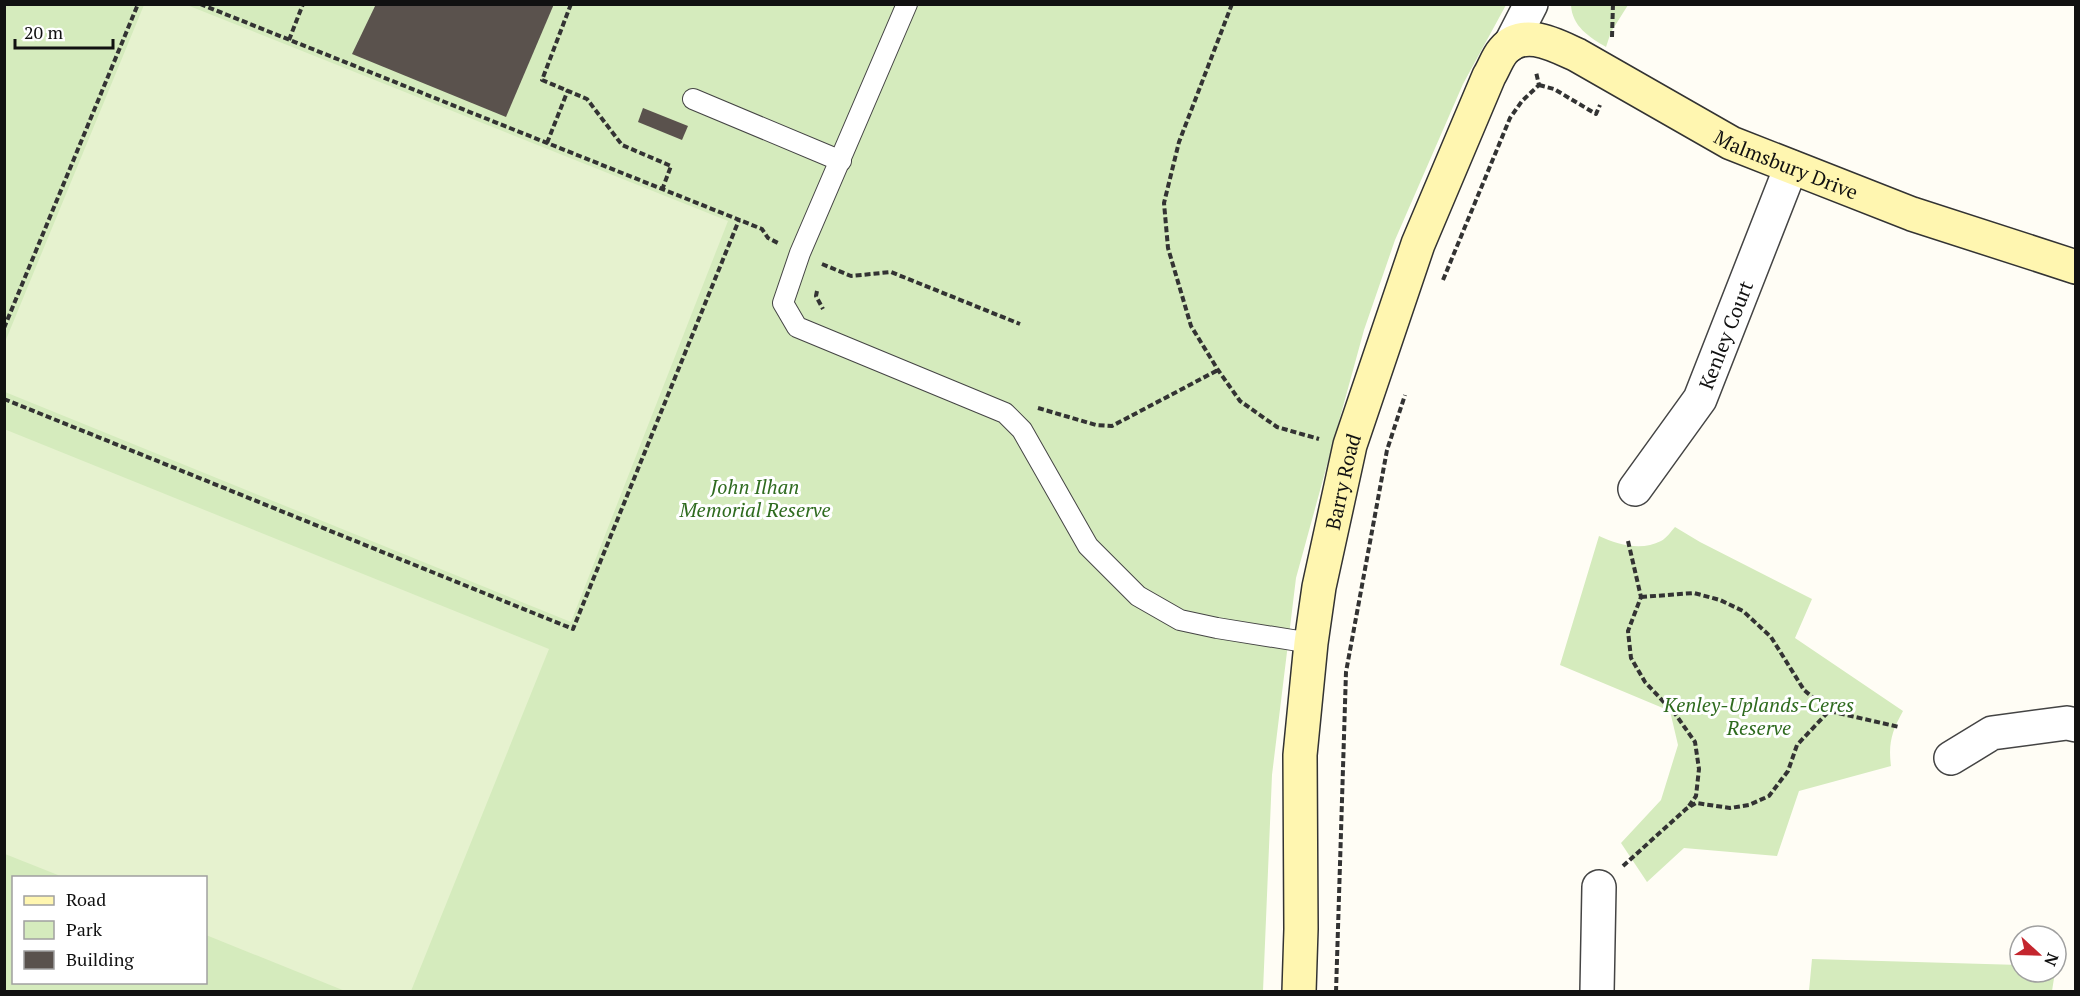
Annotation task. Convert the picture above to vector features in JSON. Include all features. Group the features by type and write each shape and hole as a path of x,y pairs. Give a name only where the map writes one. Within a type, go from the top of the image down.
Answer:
{"street":[{"name":"Barry Road","path":"1299,992 1300,755 1319,587 1350,445 1418,244 1489,76 1503,51 1520,42 1531,4"},
{"name":"Malmsbury Drive","path":"1520,42 1547,42 1577,55 1731,143 1912,214 2076,267"},
{"name":"Kenley Court","path":"1635,489 1700,399 1791,167"},
{"path":"1951,758 1992,733 2067,723 2076,725"},
{"path":"1597,992 1599,887"}],"lane":[{"path":"908,4 800,253 783,303 796,327 1005,413 1022,430 1088,546 1138,596 1180,620 1311,643"},
{"path":"693,99 841,161"}],"path":[{"path":"4,328 138,4"},
{"path":"200,4 762,229 768,238 851,276 891,272 1020,324"},
{"path":"289,40 303,4"},
{"path":"571,4 542,80 587,99 622,145 672,166 662,189"},
{"path":"1232,4 1179,142 1164,203 1168,248 1191,326 1240,401 1277,427 1312,438 1350,445"},
{"path":"1442,284 1510,118 1522,101 1539,85 1520,42"},
{"path":"547,143 568,90"},
{"path":"4,399 573,629 739,220"},
{"path":"822,275 825,265"},
{"path":"819,285 816,296 828,316"},
{"path":"1033,406 1096,426 1112,426 1218,370"},
{"path":"1336,992 1346,672 1387,450 1405,394"},
{"path":"1599,887 1686,809 1696,796 1699,769 1695,742 1676,715 1645,682 1631,658 1628,632 1641,597 1628,541"},
{"path":"1641,597 1694,593 1720,600 1743,611 1771,637 1804,690 1829,711 1899,727"},
{"path":"1686,809 1696,803 1730,808 1749,805 1769,796 1788,771 1797,745 1829,711"}],"green space":[{"path":"1571,4 1628,5 1611,32 1606,47 1578,25 1574,19"},
{"name":"John Ilhan Memorial Reserve","path":"5,5 1506,5 1463,84 1395,240 1364,330 1296,578 1272,775 1263,991 5,992"},
{"path":"144,5 187,5 728,221 571,622 5,392 5,342"},
{"path":"4,429 549,649 411,991 345,991 207,935 207,876 60,876 5,854"},
{"name":"Kenley-Uplands-Ceres Reserve","path":"1675,527 1812,599 1795,638 1903,711 1892,737 1891,766 1799,791 1777,856 1684,848 1647,882 1621,843 1661,800 1678,745 1670,711 1560,665 1599,536 1622,544 1646,546 1663,540"},
{"path":"1812,959 2008,965 2008,984 2053,984 2052,991 1809,991"}],"building":[{"path":"376,4 554,4 506,117 352,54"},
{"path":"643,108 688,126 682,140 638,122"}]}
